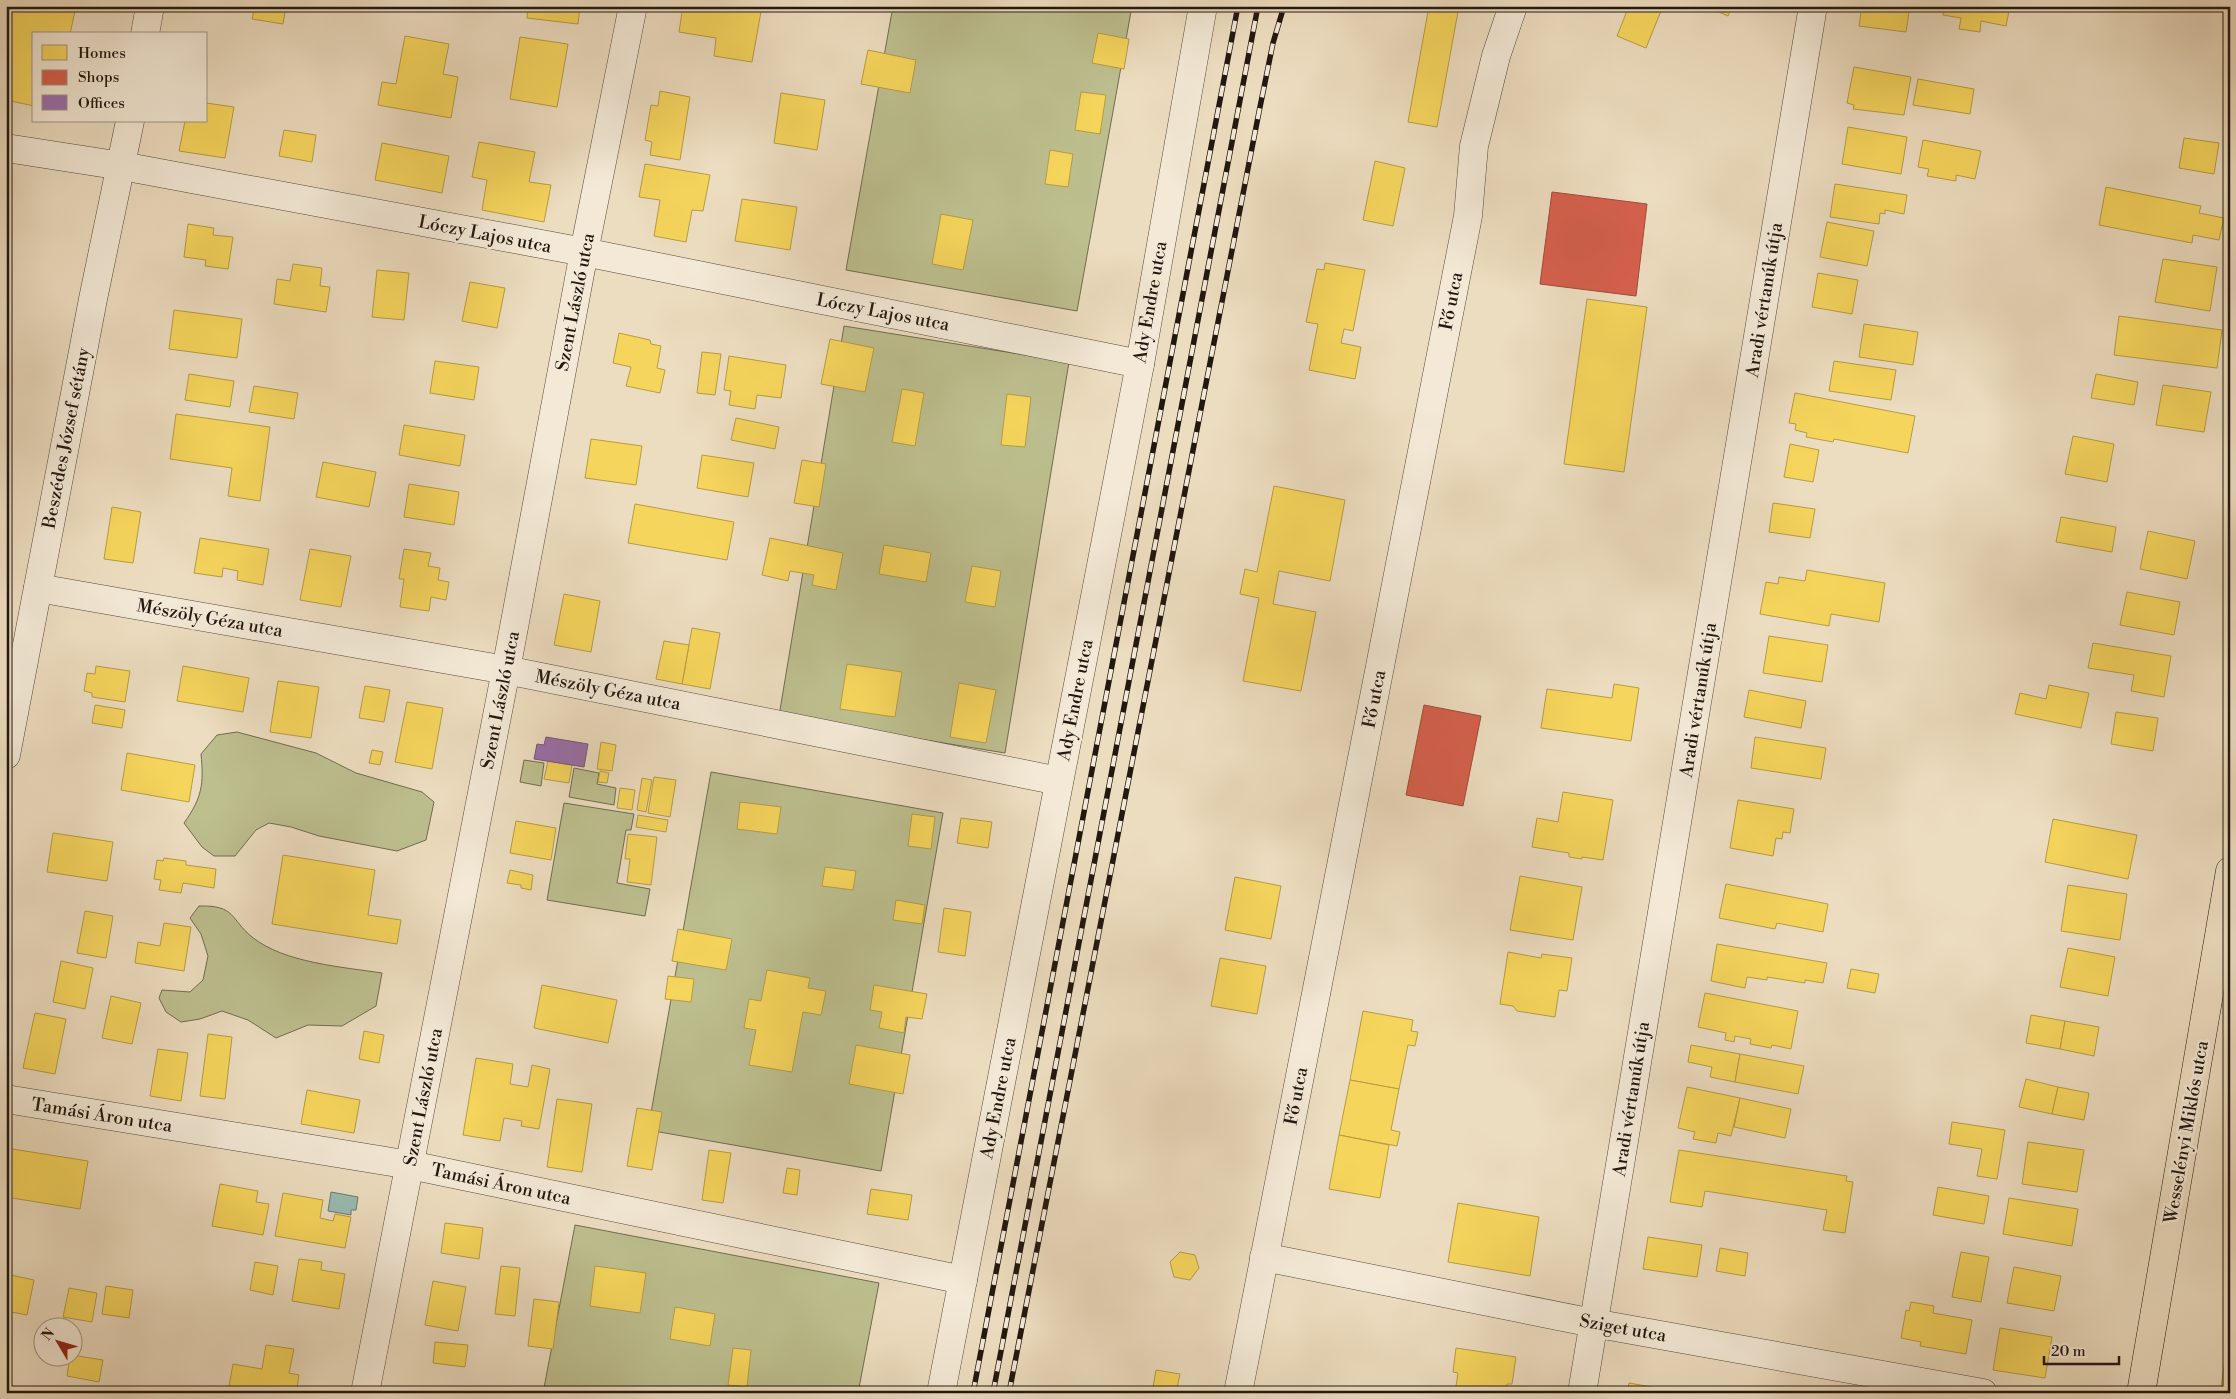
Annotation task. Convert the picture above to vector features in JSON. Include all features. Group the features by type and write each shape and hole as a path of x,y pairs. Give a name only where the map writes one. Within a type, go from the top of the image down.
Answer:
{"main road":[{"name":"Wesselényi Miklós utca","path":"2141,1393 2230,872"}],"street":[{"path":"145,32 150,6"},
{"name":"Szent László utca","path":"365,1393 633,6"},
{"name":"Ady Endre utca","path":"941,1393 1140,364 1203,6"},
{"name":"Fő utca","path":"1238,1393 1468,216 1474,146 1496,56 1513,6"},
{"name":"Aradi vértanúk útja","path":"1582,1393 1813,6"},
{"name":"Beszédes József sétány","path":"6,755 93,299 130,122"},
{"name":"Lóczy Lajos utca","path":"6,148 122,166 584,252 1140,364"},
{"name":"Mészöly Géza utca","path":"38,588 506,670 1059,781"},
{"name":"Tamási Áron utca","path":"6,1099 410,1165 963,1280"},
{"name":"Sziget utca","path":"1264,1257 1594,1323 1983,1393"}],"green space":[{"path":"893,6 1132,6 1077,311 846,270"},
{"path":"844,326 1069,362 1005,753 779,716"},
{"path":"237,732 316,753 356,773 422,792 434,802 426,840 397,851 319,836 291,827 269,823 256,830 235,856 214,856 202,847 184,823 195,806 202,782 201,754 217,735"},
{"path":"524,760 544,763 541,786 520,782"},
{"path":"574,768 599,773 597,784 616,788 614,805 569,797"},
{"path":"711,772 943,813 881,1171 648,1130"},
{"path":"564,803 634,814 631,830 626,830 617,883 650,889 645,916 547,900"},
{"path":"199,906 211,906 226,911 252,937 280,953 332,966 382,973 376,1006 342,1026 308,1025 276,1038 248,1020 222,1011 200,1019 181,1022 166,1012 159,998 162,990 190,992 203,980 208,956 201,934 190,918"},
{"path":"575,1225 879,1283 858,1393 543,1393"}],"water":[{"path":"331,1192 358,1197 356,1210 351,1210 351,1215 328,1211"}],"building: Homes":[{"path":"6,6 52,6 75,11 70,32 32,32 32,106 6,100"},
{"path":"255,6 286,6 283,24 252,19"},
{"path":"528,6 580,6 578,24 527,18"},
{"path":"683,6 762,6 752,62 714,56 716,38 679,32"},
{"path":"1429,6 1459,6 1437,127 1408,122"},
{"path":"1629,6 1663,6 1646,48 1617,36"},
{"path":"1705,6 1732,6 1728,16"},
{"path":"1862,6 1910,6 1906,32 1859,26"},
{"path":"1944,6 2010,6 2006,26 1981,21 1980,32 1959,29 1961,18 1943,15"},
{"path":"1098,33 1129,39 1124,69 1092,63"},
{"path":"405,36 449,44 443,74 458,77 451,118 378,105 382,82 396,84"},
{"path":"520,37 568,44 557,107 510,99"},
{"path":"868,50 916,60 910,93 861,84"},
{"path":"1854,67 1911,77 1904,115 1853,109 1854,105 1847,103"},
{"path":"1918,79 1974,89 1970,114 1913,105"},
{"path":"660,91 690,97 680,160 650,155 652,142 645,140 651,105 658,106"},
{"path":"1081,92 1106,95 1100,134 1075,130"},
{"path":"781,93 825,100 817,150 774,143"},
{"path":"208,103 234,107 225,158 179,151 185,122 208,122"},
{"path":"1848,127 1907,137 1901,174 1842,164"},
{"path":"284,130 316,135 312,162 279,156"},
{"path":"2184,138 2219,143 2214,174 2179,168"},
{"path":"1923,140 1981,151 1975,179 1956,175 1956,181 1927,176 1929,169 1918,167"},
{"path":"479,142 535,152 529,182 551,185 544,222 482,210 487,180 472,177"},
{"path":"382,143 449,156 442,193 375,180"},
{"path":"1050,150 1073,154 1068,187 1045,184"},
{"path":"1375,161 1405,168 1393,226 1363,220"},
{"path":"645,164 710,175 703,211 692,210 686,242 654,236 660,200 639,197"},
{"path":"1835,184 1907,195 1904,214 1885,210 1885,214 1880,213 1879,224 1830,217"},
{"path":"2106,187 2201,206 2199,213 2224,218 2219,240 2193,235 2192,243 2099,225"},
{"path":"742,199 797,207 790,250 735,241"},
{"path":"941,214 973,220 963,270 932,264"},
{"path":"1827,222 1874,231 1867,266 1820,257"},
{"path":"188,224 214,228 213,235 233,237 228,269 205,266 206,260 184,257"},
{"path":"2163,259 2217,267 2210,311 2155,302"},
{"path":"1325,263 1365,270 1353,331 1344,329 1341,343 1361,347 1355,379 1309,370 1318,324 1306,322 1317,269 1324,270"},
{"path":"293,264 322,268 320,286 330,287 326,312 274,304 277,279 290,281"},
{"path":"377,270 409,273 404,320 372,317"},
{"path":"1818,273 1858,280 1852,314 1812,307"},
{"path":"470,282 505,288 497,328 462,321"},
{"path":"1587,299 1647,307 1624,472 1564,464"},
{"path":"174,310 242,319 237,358 169,349"},
{"path":"2119,316 2222,330 2217,368 2114,355"},
{"path":"1864,324 1918,332 1913,365 1859,357"},
{"path":"619,333 650,340 651,344 661,346 657,368 665,370 660,393 626,386 631,367 613,363"},
{"path":"830,339 874,348 865,392 821,384"},
{"path":"702,352 721,354 715,395 697,393"},
{"path":"729,356 786,365 781,398 757,395 755,409 729,405 731,391 724,390"},
{"path":"435,361 479,367 474,400 430,393"},
{"path":"1834,361 1896,370 1891,400 1829,391"},
{"path":"189,374 234,381 230,407 185,400"},
{"path":"2096,374 2138,382 2134,405 2091,398"},
{"path":"2163,385 2211,392 2204,432 2156,425"},
{"path":"254,386 298,393 294,419 249,412"},
{"path":"902,389 924,393 915,446 892,442"},
{"path":"1795,393 1915,416 1908,453 1834,439 1833,442 1806,437 1807,433 1795,430 1796,424 1789,423"},
{"path":"1007,394 1031,397 1025,447 1001,445"},
{"path":"176,414 270,427 260,501 228,496 232,468 170,459"},
{"path":"736,418 779,427 775,449 731,440"},
{"path":"404,425 465,435 460,466 399,455"},
{"path":"2073,436 2114,444 2107,482 2065,474"},
{"path":"591,439 642,446 636,485 585,478"},
{"path":"1790,444 1819,450 1813,482 1784,477"},
{"path":"702,455 754,463 748,497 697,488"},
{"path":"802,460 826,464 819,507 794,503"},
{"path":"323,462 376,472 369,507 316,497"},
{"path":"409,484 459,492 454,525 404,517"},
{"path":"1274,486 1345,500 1330,581 1279,571 1273,604 1316,612 1301,691 1243,681 1259,598 1240,594 1245,569 1257,572"},
{"path":"1773,503 1815,509 1810,538 1769,532"},
{"path":"635,504 734,522 727,560 628,543"},
{"path":"112,507 141,512 133,563 104,559"},
{"path":"2061,517 2116,527 2112,552 2056,542"},
{"path":"2148,531 2195,541 2187,579 2140,569"},
{"path":"200,538 269,549 263,585 237,580 238,571 223,568 222,577 194,573"},
{"path":"770,538 843,553 836,590 812,585 814,575 790,571 788,581 762,575"},
{"path":"884,545 931,553 926,582 879,574"},
{"path":"310,549 351,556 341,607 300,600"},
{"path":"404,549 431,553 428,566 440,568 438,580 449,582 446,600 431,597 429,611 400,607 404,579 399,579"},
{"path":"972,566 1001,571 995,607 965,602"},
{"path":"1807,570 1885,583 1879,622 1831,614 1829,626 1760,614 1766,582 1778,584 1779,577 1805,581"},
{"path":"2127,592 2180,602 2174,635 2120,625"},
{"path":"564,594 600,601 591,652 554,645"},
{"path":"692,628 720,633 710,689 682,684"},
{"path":"1769,636 1828,645 1822,682 1763,673"},
{"path":"664,641 689,645 682,684 656,679"},
{"path":"2093,643 2171,656 2164,697 2131,691 2134,675 2088,668"},
{"path":"847,664 902,672 895,717 840,709"},
{"path":"96,666 130,671 125,702 92,697 92,693 84,691 87,673 95,674"},
{"path":"183,666 249,678 243,712 177,701"},
{"path":"278,681 319,687 311,738 270,732"},
{"path":"959,683 996,690 986,743 950,737"},
{"path":"1614,684 1639,688 1631,741 1541,728 1547,689 1612,698"},
{"path":"2049,685 2089,693 2081,728 2015,714 2020,693 2046,699"},
{"path":"365,686 390,690 384,722 359,718"},
{"path":"1749,690 1806,701 1801,728 1744,717"},
{"path":"407,702 443,708 432,769 395,762"},
{"path":"95,705 125,710 122,728 92,723"},
{"path":"2116,712 2158,718 2153,751 2111,744"},
{"path":"1755,737 1826,748 1821,779 1751,768"},
{"path":"601,742 616,745 612,771 597,769"},
{"path":"372,750 383,752 380,765 369,763"},
{"path":"127,753 195,765 189,802 121,790"},
{"path":"548,761 572,765 569,783 544,779"},
{"path":"600,771 609,773 607,783 598,782"},
{"path":"654,777 676,780 670,817 648,813"},
{"path":"642,778 652,780 646,812 637,810"},
{"path":"620,788 635,790 632,810 617,808"},
{"path":"1563,792 1613,800 1603,860 1569,857 1569,853 1532,847 1537,818 1558,822"},
{"path":"1738,800 1794,809 1790,833 1783,832 1782,839 1776,838 1773,856 1730,848"},
{"path":"740,802 781,807 777,834 737,829"},
{"path":"912,814 935,817 931,849 908,846"},
{"path":"638,815 668,820 666,832 636,827"},
{"path":"961,818 992,822 988,848 957,843"},
{"path":"2053,819 2137,835 2128,879 2045,862"},
{"path":"516,821 556,828 551,860 510,853"},
{"path":"53,833 113,842 107,881 47,872"},
{"path":"628,834 657,837 651,885 627,882 630,859 625,859"},
{"path":"283,855 375,870 368,915 401,920 397,944 272,924"},
{"path":"164,858 186,861 186,865 216,869 214,888 183,883 181,893 159,890 161,880 154,879 157,860 163,861"},
{"path":"825,867 856,871 853,890 822,886"},
{"path":"510,870 533,875 531,890 521,888 521,885 507,883"},
{"path":"1520,876 1582,887 1573,940 1510,930"},
{"path":"1235,877 1281,886 1271,939 1225,930"},
{"path":"1726,884 1828,904 1823,932 1777,923 1775,929 1719,918"},
{"path":"2068,885 2127,894 2120,940 2061,931"},
{"path":"896,900 925,905 922,924 893,920"},
{"path":"944,908 971,912 965,956 938,952"},
{"path":"85,911 113,916 106,958 77,953"},
{"path":"164,923 191,927 184,971 135,963 138,942 160,946"},
{"path":"678,929 732,939 726,970 672,961"},
{"path":"1717,944 1827,963 1823,983 1805,980 1805,983 1767,977 1767,980 1747,977 1745,988 1711,981"},
{"path":"2068,948 2115,957 2108,996 2060,987"},
{"path":"1508,952 1541,958 1542,954 1572,958 1567,991 1559,990 1555,1017 1517,1011 1513,1006 1500,1004"},
{"path":"1220,958 1266,966 1257,1014 1211,1006"},
{"path":"61,961 93,968 85,1009 53,1002"},
{"path":"1851,969 1879,974 1875,993 1847,988"},
{"path":"767,970 810,978 808,988 826,991 821,1015 803,1012 792,1072 749,1065 756,1030 744,1028 749,999 761,1001"},
{"path":"668,976 694,979 691,1002 665,999"},
{"path":"542,985 617,1000 608,1043 534,1028"},
{"path":"874,985 927,994 922,1019 906,1017 904,1033 879,1028 882,1012 870,1010"},
{"path":"1705,993 1798,1011 1791,1049 1772,1045 1771,1048 1750,1044 1751,1039 1735,1036 1734,1042 1725,1040 1726,1033 1698,1027"},
{"path":"111,996 141,1003 132,1044 102,1038"},
{"path":"1363,1011 1413,1020 1411,1031 1418,1032 1415,1046 1408,1045 1399,1089 1350,1080"},
{"path":"35,1013 66,1019 55,1074 23,1068"},
{"path":"2031,1015 2065,1021 2060,1049 2026,1043"},
{"path":"2065,1021 2099,1027 2094,1056 2060,1049"},
{"path":"364,1031 384,1035 379,1063 359,1059"},
{"path":"208,1034 232,1037 225,1099 200,1096"},
{"path":"856,1045 910,1055 903,1094 849,1084"},
{"path":"1691,1045 1740,1054 1735,1082 1710,1077 1712,1067 1688,1062"},
{"path":"158,1049 188,1053 181,1101 150,1096"},
{"path":"1740,1054 1804,1066 1798,1094 1735,1082"},
{"path":"476,1058 513,1064 510,1084 528,1087 532,1065 550,1069 539,1129 521,1126 522,1121 504,1118 500,1141 463,1135"},
{"path":"2026,1079 2058,1087 2052,1114 2019,1107"},
{"path":"1350,1080 1399,1089 1391,1130 1400,1132 1397,1146 1339,1135"},
{"path":"1687,1087 1740,1098 1731,1136 1718,1133 1716,1143 1693,1139 1695,1132 1678,1128"},
{"path":"2058,1087 2089,1093 2084,1120 2052,1114"},
{"path":"307,1090 360,1100 354,1133 301,1124"},
{"path":"1740,1098 1791,1109 1785,1138 1734,1127"},
{"path":"557,1099 592,1104 582,1172 547,1167"},
{"path":"637,1108 662,1112 652,1170 627,1166"},
{"path":"1952,1122 2005,1130 1997,1179 1977,1176 1982,1149 1949,1144"},
{"path":"1339,1135 1389,1145 1380,1198 1329,1189"},
{"path":"2028,1142 2084,1150 2077,1192 2022,1184"},
{"path":"6,1148 88,1161 80,1209 6,1197"},
{"path":"709,1150 731,1153 723,1203 702,1200"},
{"path":"1679,1150 1847,1176 1846,1181 1853,1182 1845,1233 1823,1230 1827,1210 1705,1191 1702,1207 1670,1202"},
{"path":"787,1168 800,1170 797,1195 783,1193"},
{"path":"220,1184 258,1191 256,1202 269,1204 263,1235 212,1226"},
{"path":"1938,1187 1989,1196 1984,1224 1933,1215"},
{"path":"871,1189 912,1195 908,1220 867,1214"},
{"path":"283,1193 323,1200 320,1218 333,1221 335,1214 351,1217 345,1248 275,1236"},
{"path":"2009,1198 2078,1209 2072,1246 2003,1234"},
{"path":"1458,1203 1539,1217 1530,1276 1448,1262"},
{"path":"445,1223 483,1228 479,1259 441,1253"},
{"path":"1648,1237 1702,1245 1697,1277 1643,1269"},
{"path":"1720,1248 1748,1253 1745,1276 1716,1271"},
{"path":"1180,1252 1195,1255 1199,1268 1190,1280 1174,1277 1170,1262"},
{"path":"1961,1252 1989,1257 1981,1302 1952,1297"},
{"path":"299,1259 322,1262 321,1270 345,1274 339,1309 292,1301"},
{"path":"255,1262 278,1266 273,1295 250,1290"},
{"path":"501,1266 520,1268 515,1316 495,1314"},
{"path":"595,1266 646,1273 640,1313 590,1306"},
{"path":"2014,1267 2061,1276 2054,1311 2007,1303"},
{"path":"6,1274 34,1280 27,1315 6,1311"},
{"path":"433,1281 466,1287 458,1331 425,1325"},
{"path":"106,1286 133,1290 129,1318 102,1314"},
{"path":"69,1288 97,1293 92,1322 82,1320 82,1316 63,1316"},
{"path":"534,1299 559,1302 553,1349 528,1346"},
{"path":"1911,1302 1934,1306 1933,1313 1972,1320 1966,1354 1920,1346 1921,1342 1901,1338 1906,1310 1909,1311"},
{"path":"675,1307 715,1314 710,1346 670,1339"},
{"path":"2000,1328 2052,1337 2045,1378 1993,1370"},
{"path":"435,1342 468,1345 465,1367 433,1363"},
{"path":"266,1345 294,1349 289,1373 299,1375 296,1393 228,1392 233,1364 262,1369"},
{"path":"733,1348 751,1350 747,1387 728,1385"},
{"path":"1456,1348 1516,1357 1512,1384 1507,1384 1506,1393 1455,1393 1458,1373 1453,1372"},
{"path":"2226,1354 2230,1354 2230,1393 2220,1393"},
{"path":"82,1357 103,1360 99,1382 67,1376 68,1366 82,1366"},
{"path":"1156,1370 1180,1374 1176,1393 1152,1393"},
{"path":"1629,1383 1685,1393 1627,1393"}],"building: Shops":[{"path":"1552,192 1647,204 1636,296 1540,284"},
{"path":"1424,705 1481,716 1463,806 1406,795"}],"building: Offices":[{"path":"546,737 588,744 584,767 534,759 537,744 544,745"}],"railway":[{"path":"973,1393 1238,6"},
{"path":"993,1393 1258,6"},
{"path":"1009,1393 1259,112 1273,43 1284,6"}]}
